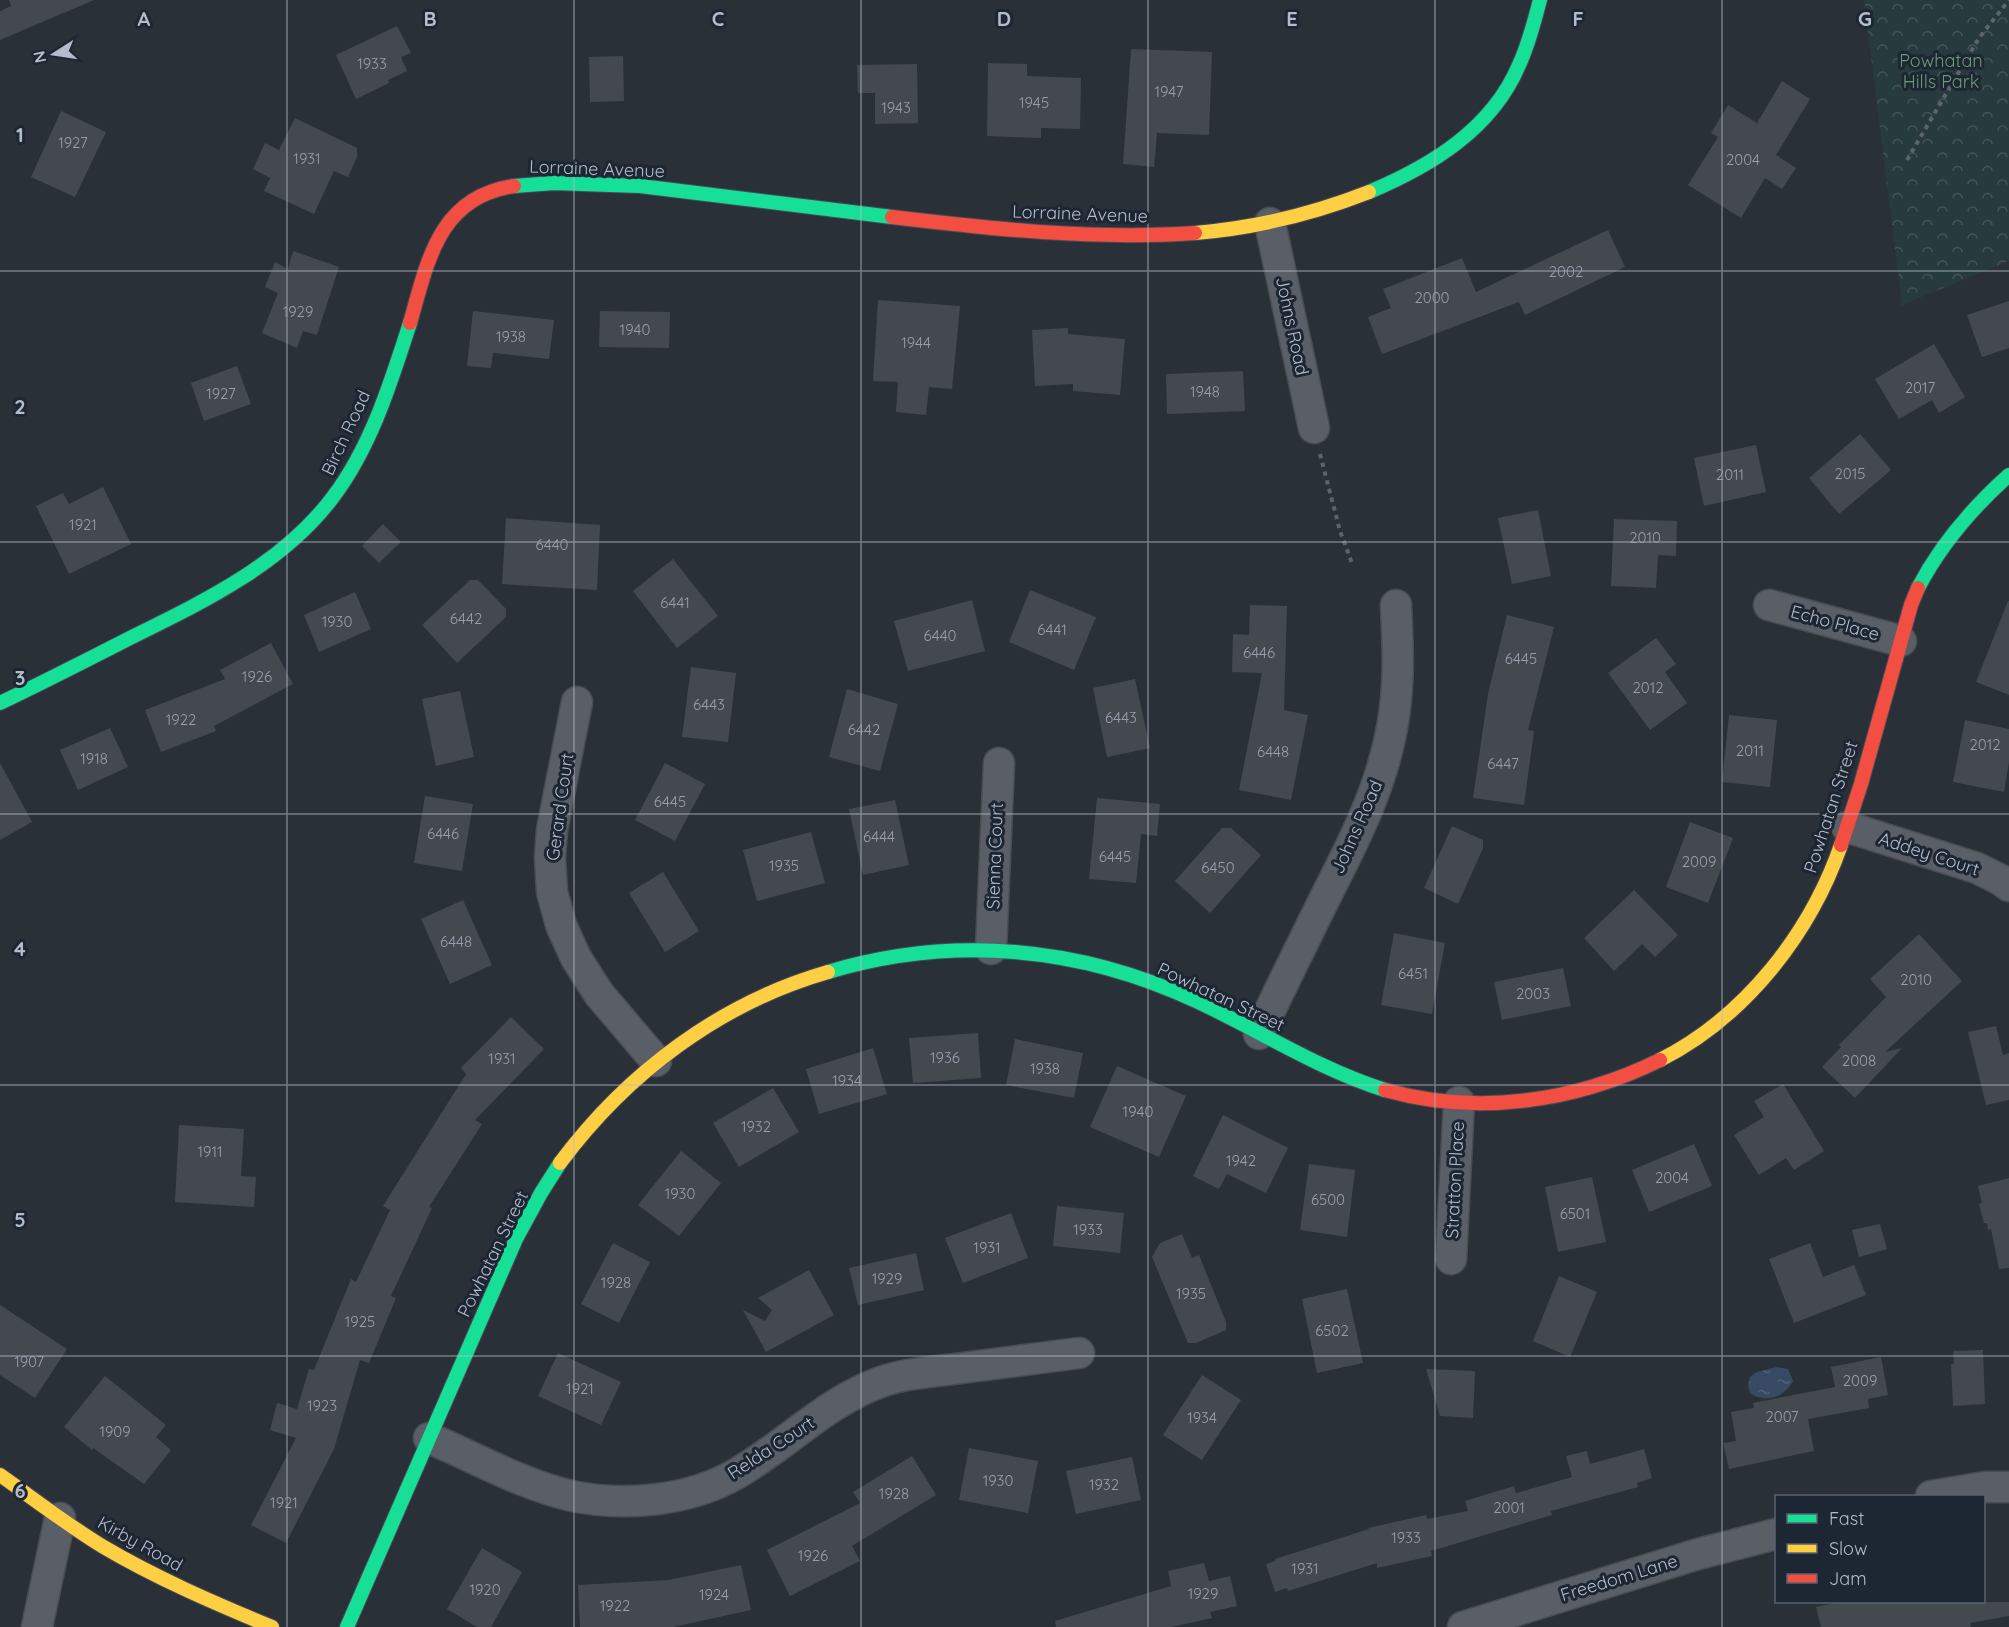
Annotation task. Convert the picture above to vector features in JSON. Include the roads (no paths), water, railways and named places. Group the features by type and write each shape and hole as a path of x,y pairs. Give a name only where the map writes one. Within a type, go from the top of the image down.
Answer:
{"street":[{"name":"Lorraine Avenue","path":"516,185 547,182 634,185 943,224 1137,237 1225,230 1270,223 1352,199 1393,182 1423,168 1460,142 1487,116 1503,96 1521,64 1534,27 1540,0"},
{"name":"Birch Road","path":"0,703 148,630 225,588 272,556 311,523 340,489 364,444 443,229 452,215 474,198 499,188 516,185"},
{"name":"Johns Road","path":"1270,223 1314,429"},
{"name":"Powhatan Street","path":"347,1627 516,1239 550,1178 583,1134 626,1087 656,1060 696,1031 747,1002 800,979 856,962 917,952 991,950 1038,953 1075,959 1129,974 1194,1000 1328,1068 1377,1087 1417,1097 1459,1102 1532,1099 1590,1088 1634,1072 1679,1048 1720,1019 1759,983 1791,943 1831,873 1847,827 1917,589 1945,542 1974,507 2009,474"},
{"name":"Johns Road","path":"1259,1034 1364,822 1380,777 1392,728 1400,667 1396,605"},
{"name":"Echo Place","path":"1769,605 1901,641"},
{"name":"Gerard Court","path":"577,702 552,830 550,858 552,892 561,925 576,958 599,994 656,1060"},
{"name":"Sienna Court","path":"991,950 999,763"},
{"name":"Addey Court","path":"1847,827 1977,868 2009,886"},
{"name":"Stratton Place","path":"1451,1259 1459,1102"},
{"name":"Relda Court","path":"429,1438 534,1484 573,1496 613,1500 661,1499 699,1490 735,1475 777,1448 842,1400 874,1384 908,1375 1079,1353"},
{"name":"Kirby Road","path":"0,1474 60,1518 116,1554 197,1595 272,1627"},
{"path":"1943,1495 2009,1486"},
{"path":"37,1627 60,1518"},
{"name":"Freedom Lane","path":"1463,1627 1698,1554 1775,1534"}],"water":[{"path":"1777,1367 1788,1369 1793,1381 1785,1391 1768,1398 1750,1393 1748,1386 1750,1377 1757,1372"}],"park label":[{"name":"Powhatan Hills Park","path":"1941,71"}]}
